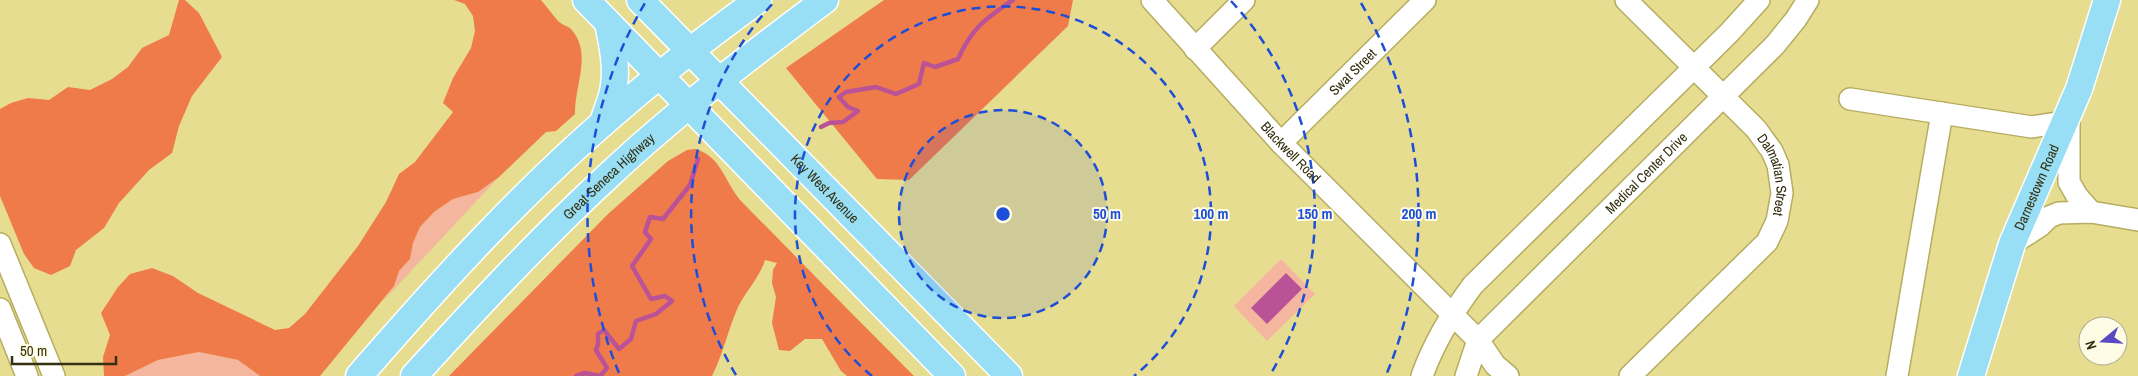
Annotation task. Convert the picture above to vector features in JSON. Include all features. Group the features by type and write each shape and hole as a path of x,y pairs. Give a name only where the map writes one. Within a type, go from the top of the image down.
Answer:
{"main road":[{"path":"586,0 952,376"},
{"name":"Key West Avenue","path":"640,0 1009,376"},
{"path":"359,376 425,300 513,209 603,123 689,51 758,0"},
{"name":"Great Seneca Highway","path":"414,376 475,309 608,175 718,81 825,0"},
{"name":"Darnestown Road","path":"1970,376 2012,244 2079,89 2107,0"},
{"path":"603,123 614,88 614,57 608,23"}],"street":[{"name":"Blackwell Road","path":"1152,0 1280,143 1478,340"},
{"path":"1195,49 1244,0"},
{"name":"Swat Street","path":"1280,143 1425,0"},
{"name":"Dalmatian Street","path":"1626,0 1756,128 1772,151 1778,166 1782,193 1777,221 1767,242 1630,376"},
{"path":"1422,376 1429,356 1451,314 1473,285 1694,68 1748,13 1758,0"},
{"name":"Medical Center Drive","path":"1478,340 1775,45 1796,19 1808,0"},
{"path":"1850,99 2032,127 2066,116 2069,182 2076,196 2091,212"},
{"path":"1897,376 1942,113"},
{"path":"2012,244 2040,226 2049,217 2059,213 2091,212 2138,220"},
{"path":"0,244 54,376"},
{"path":"0,309 27,376"},
{"path":"1466,376 1478,340"},
{"path":"1478,340 1495,365 1508,376"}],"shaded area":[{"path":"179,0 185,0 199,13 222,57 192,96 179,126 172,153 149,170 119,203 104,228 76,250 70,266 51,275 34,268 24,254 0,196 0,109 11,103 28,98 49,100 68,87 90,90 112,79 128,67 142,48 169,35"},
{"path":"454,0 541,0 561,24 571,29 581,49 581,70 575,114 556,131 546,132 499,177 478,192 453,199 434,212 420,227 413,243 410,259 399,271 394,286 320,376 260,376 238,360 199,352 158,360 125,376 104,376 103,357 110,335 101,313 118,287 130,274 152,268 173,276 198,293 275,330 289,328 305,314 358,246 386,202 399,174 415,162 453,112 443,103 453,78 471,48 475,31 473,16 465,4"},
{"path":"884,0 1073,0 1068,26 909,180 877,179 786,68"},
{"path":"695,149 704,153 717,164 742,202 914,376 847,376 841,371 822,339 805,339 790,351 779,350 772,323 776,297 772,283 773,270 777,263 765,260 760,272 738,307 712,376 449,376 608,214 668,161 687,150"},
{"path":"499,177 383,301 394,286 399,271 410,259 413,243 420,227 434,212 453,199 478,192"},
{"path":"1281,259 1315,294 1267,341 1234,306"},
{"path":"1286,273 1302,289 1267,324 1251,308"},
{"path":"199,352 238,360 260,376 125,376 158,360"}],"waterway":[{"path":"821,127 829,123 843,122 858,111 848,107 839,97 846,92 876,87 896,94 919,84 924,63 935,67 958,59 963,48 980,25 1013,0"},
{"path":"576,376 585,373 600,376 607,368 596,350 598,334 604,330 619,349 631,339 636,321 656,314 672,301 665,296 651,299 632,266 651,239 645,232 650,217 663,219 690,185 698,159"}]}
